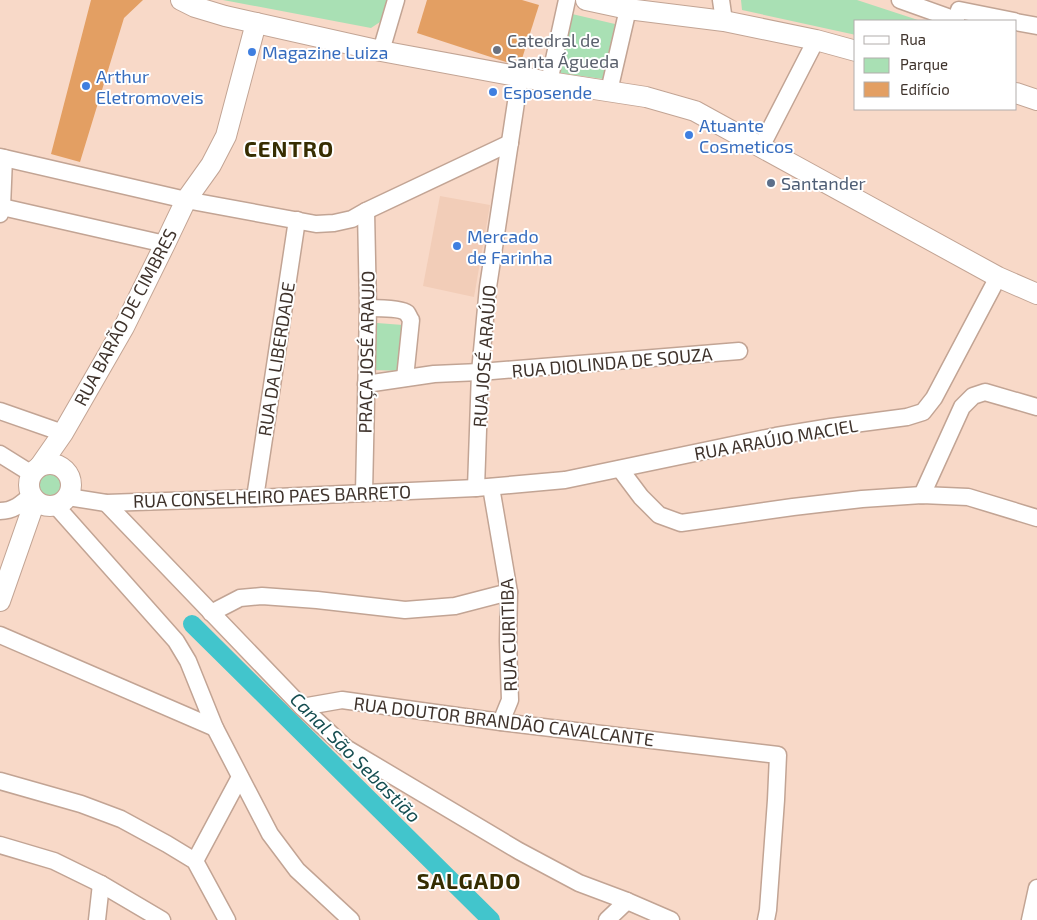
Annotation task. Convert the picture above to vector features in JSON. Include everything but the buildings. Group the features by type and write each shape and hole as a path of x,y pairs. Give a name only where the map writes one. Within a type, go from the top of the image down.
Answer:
{"main road":[{"path":"181,0 195,7 256,23 381,51 549,82 646,97 695,111 998,277 1037,294"},
{"path":"586,0 628,9 724,21 816,40 854,50"},
{"name":"RUA BARÃO DE CIMBRES","path":"36,470 63,433 124,327 186,200 211,165 226,136 256,23"},
{"path":"1017,93 1037,100"},
{"path":"63,433 64,470"},
{"path":"51,464 64,470 69,476 71,490 62,501 49,507 42,505 33,498 28,488 29,480 36,470 51,464"},
{"path":"0,601 33,498"}],"street":[{"path":"381,51 396,0"},
{"path":"549,82 567,0"},
{"path":"721,0 724,21"},
{"path":"900,0 958,13 1008,20"},
{"path":"609,91 628,9"},
{"path":"1017,21 1037,26"},
{"path":"760,148 816,40"},
{"name":"RUA JOSÉ ARAÚJO","path":"483,487 480,372 488,287 520,76"},
{"path":"165,244 1,210 1,156 186,200 316,224 352,219 510,143"},
{"name":"PRAÇA JOSÉ ARAUJO","path":"364,493 368,308 366,211"},
{"name":"RUA DA LIBERDADE","path":"255,498 297,220"},
{"name":"RUA ARAÚJO MACIEL","path":"483,487 565,480 776,436 907,418 923,412 934,398 998,277"},
{"path":"368,308 401,310 407,313 410,318 405,378"},
{"name":"RUA DIOLINDA DE SOUZA","path":"366,384 434,374 739,351"},
{"path":"922,495 962,407 973,396 985,392 1037,407"},
{"path":"0,411 63,433"},
{"path":"0,454 36,470"},
{"path":"620,469 659,515 681,523 793,507 862,499 922,495 968,497 1037,518"},
{"name":"RUA CONSELHEIRO PAES BARRETO","path":"62,501 106,504 483,487"},
{"name":"RUA CURITIBA","path":"483,487 509,592 510,700 501,722"},
{"path":"0,511 18,507 33,498"},
{"path":"62,501 176,641 188,662 215,728 270,834 297,870 351,920"},
{"path":"106,504 302,707 346,748 519,852 579,883 671,920"},
{"path":"212,613 240,598 262,596 404,610 456,606 509,592"},
{"path":"0,635 215,728"},
{"name":"RUA DOUTOR BRANDÃO CAVALCANTE","path":"302,707 342,700 501,722 778,755 766,920"},
{"path":"195,862 240,777"},
{"path":"0,781 72,801 121,818 167,844 195,862 227,920"},
{"path":"0,845 54,861 101,884 162,920"},
{"path":"97,920 101,884"},
{"path":"1030,920 1037,888"},
{"path":"607,920 627,901"}],"shaded area":[{"name":"Mercado de Farinha","path":"440,196 490,205 474,297 423,286"}],"green space":[{"path":"223,0 387,0 383,20 371,28"},
{"path":"741,0 857,0 918,20 854,20 854,35 742,10"},
{"path":"572,14 615,24 603,79 560,73"},
{"path":"377,323 403,325 402,371 374,370"},
{"path":"41,472 52,473 60,479 60,493 51,502 39,498 33,485"}],"waterway":[{"name":"Canal São Sebastião","path":"192,624 491,920"}],"place":[{"name":"Catedral de Santa Águeda","path":"497,50"},
{"name":"Magazine Luiza","path":"252,52"},
{"name":"Arthur Eletromoveis","path":"86,86"},
{"name":"Esposende","path":"493,92"},
{"name":"Atuante Cosmeticos","path":"689,135"},
{"name":"Santander","path":"771,183"},
{"name":"Mercado de Farinha","path":"457,246"}],"district":[{"name":"CENTRO","path":"289,148"},
{"name":"SALGADO","path":"469,880"}]}
